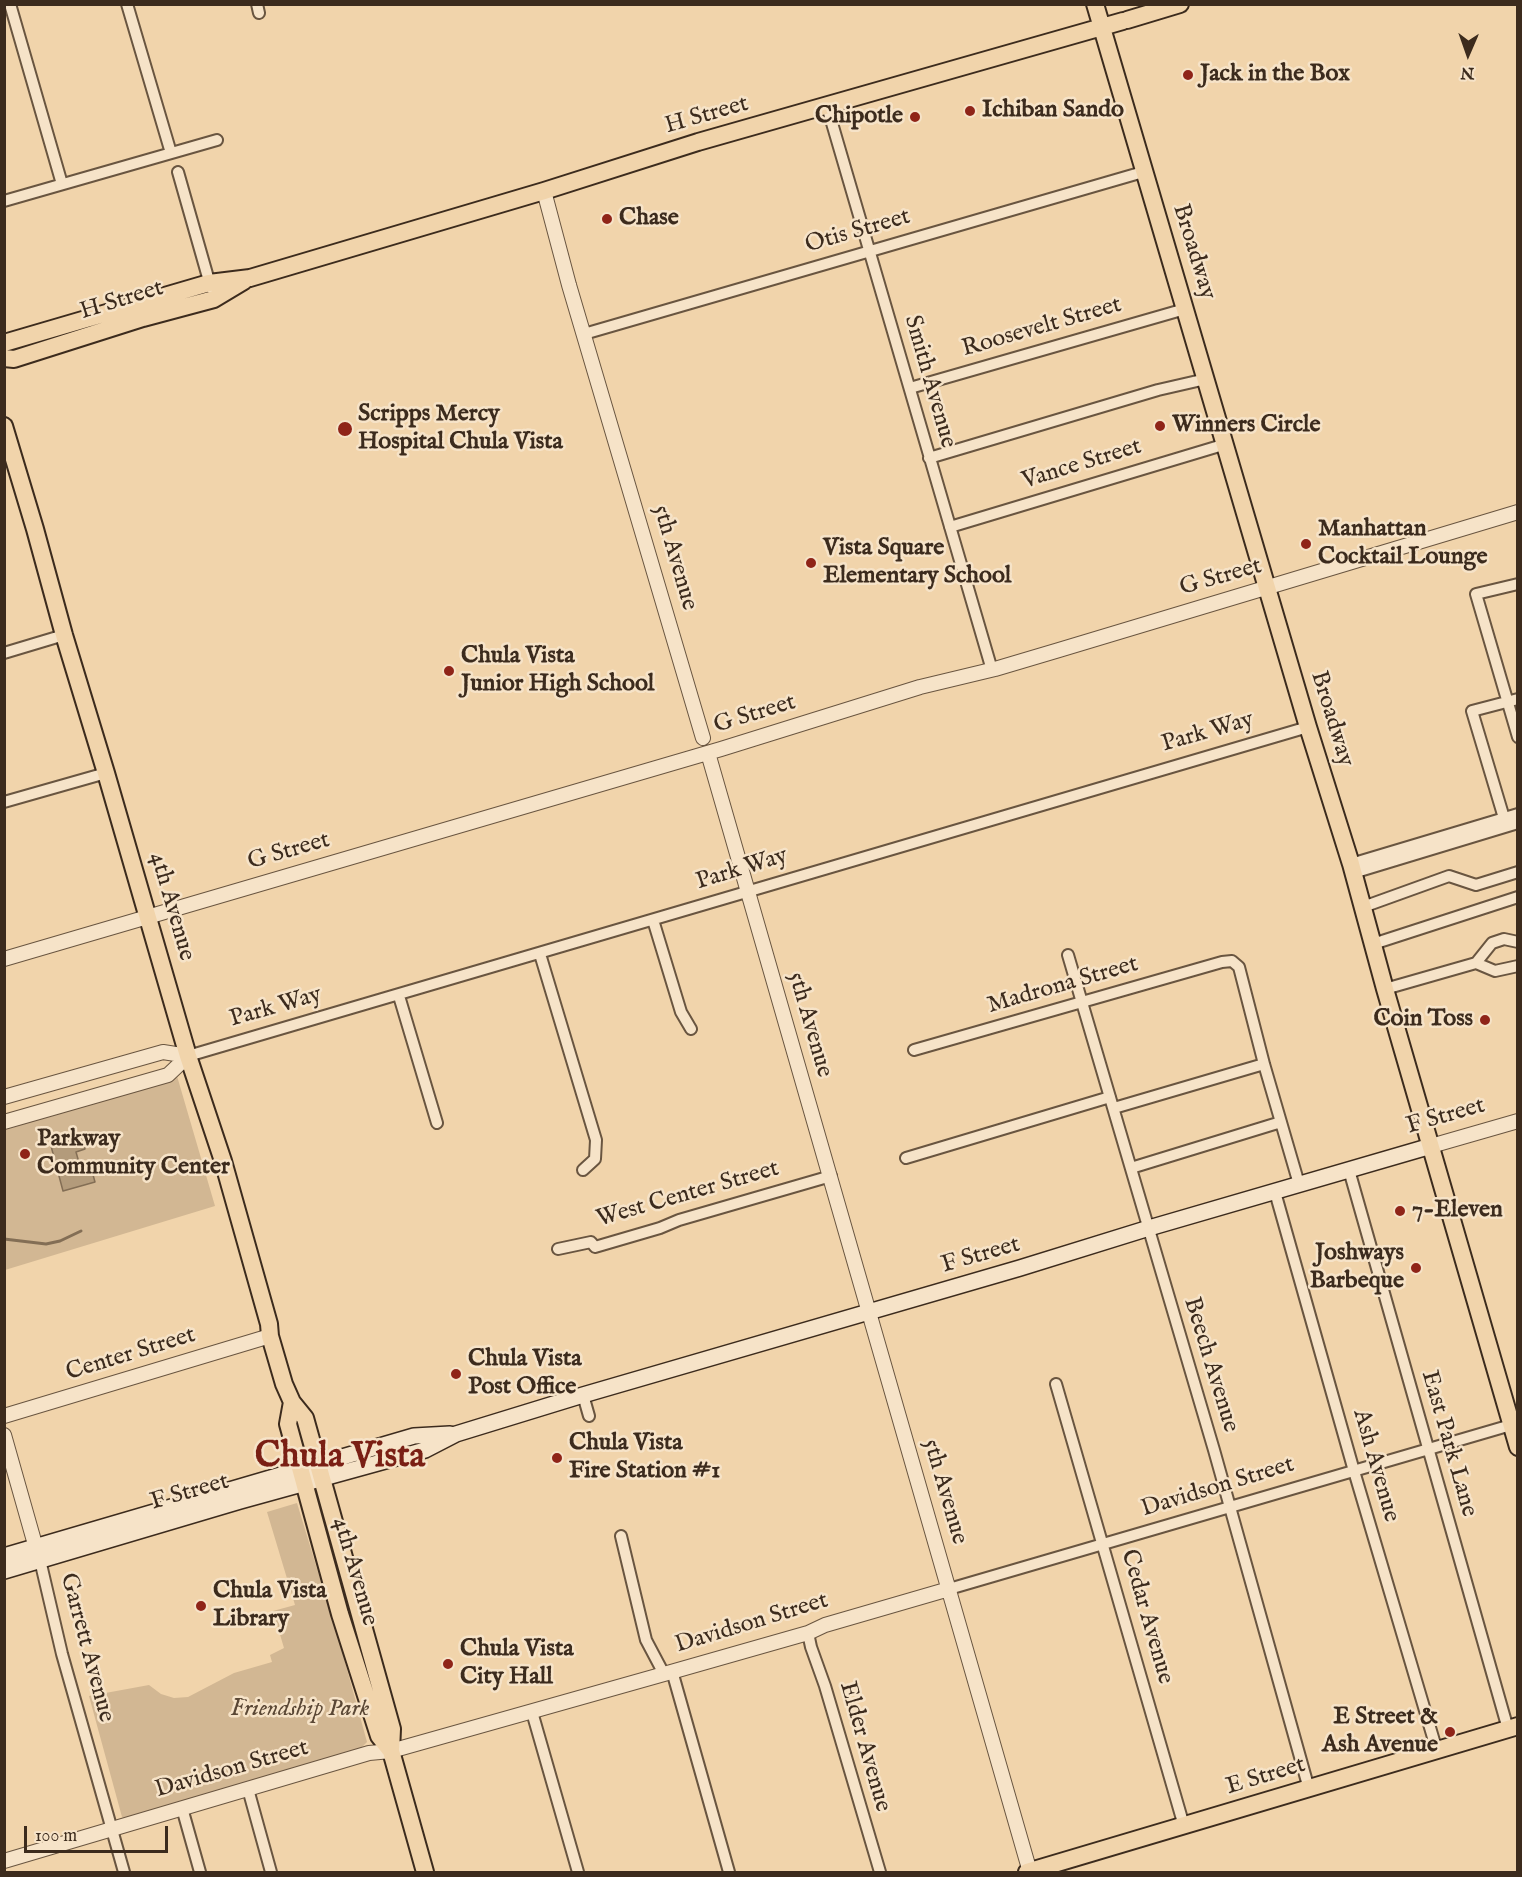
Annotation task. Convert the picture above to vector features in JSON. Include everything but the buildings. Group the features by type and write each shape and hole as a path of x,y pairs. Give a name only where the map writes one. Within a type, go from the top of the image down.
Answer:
{"main road":[{"name":"Broadway","path":"1095,4 1143,172 1352,869 1518,1447"},
{"name":"H Street","path":"4,343 209,283 250,278 544,191 698,142 1180,4"},
{"name":"H Street","path":"4,358 14,359 143,318 214,300 250,278"},
{"name":"4th Avenue","path":"4,426 64,636 149,916 188,1056 223,1161 284,1384 291,1402 305,1418 392,1729 391,1751 425,1872"},
{"name":"F Street","path":"4,1570 38,1553 320,1470 425,1450 456,1434 583,1395 1431,1146"},
{"name":"4th Avenue","path":"291,1402 288,1424 340,1614 379,1736 391,1751"},
{"name":"F Street","path":"4,1556 38,1553"},
{"name":"E Street","path":"1029,1872 1513,1728"}],"street":[{"path":"10,4 62,184"},
{"path":"127,4 171,153"},
{"name":"Smith Avenue","path":"827,106 992,669"},
{"path":"4,201 217,140"},
{"path":"178,172 214,300"},
{"name":"Otis Street","path":"584,334 1143,172"},
{"name":"5th Avenue","path":"544,191 831,1176 1029,1872"},
{"name":"Roosevelt Street","path":"910,388 1185,309"},
{"path":"929,458 1158,390 1206,379"},
{"name":"Vance Street","path":"950,527 1226,444"},
{"name":"G Street","path":"4,959 708,753 920,687 992,669 1267,588 1518,512"},
{"path":"1518,584 1476,594 1518,737"},
{"path":"4,653 64,636"},
{"path":"1504,818 1472,711 1518,699"},
{"name":"Park Way","path":"4,1097 163,1052 188,1056 399,996 1308,727"},
{"path":"4,802 106,772"},
{"path":"1352,869 1518,814"},
{"path":"1352,869 1518,823"},
{"path":"1363,907 1449,876 1476,885 1518,872"},
{"path":"1373,944 1518,897"},
{"path":"653,920 681,1012 691,1029"},
{"path":"1385,989 1476,963 1492,943 1504,939 1518,942"},
{"path":"540,954 596,1140 595,1159 583,1170"},
{"name":"Beech Avenue","path":"1068,955 1230,1508 1309,1789"},
{"name":"Madrona Street","path":"914,1050 1232,961 1239,967 1264,1064"},
{"path":"1476,963 1495,971 1518,966"},
{"path":"399,996 437,1123"},
{"name":"Park Way","path":"4,1122 168,1075 188,1056"},
{"path":"906,1158 1264,1064 1299,1184"},
{"path":"46,1086 52,1108"},
{"name":"F Street","path":"1431,1146 1518,1121"},
{"path":"1131,1168 1281,1122"},
{"name":"East Park Lane","path":"1349,1170 1427,1450 1513,1728"},
{"name":"West Center Street","path":"558,1249 591,1242 595,1247 831,1176"},
{"name":"Ash Avenue","path":"1275,1192 1354,1471 1437,1750"},
{"name":"Center Street","path":"4,1416 270,1336"},
{"name":"Cedar Avenue","path":"1056,1384 1184,1826"},
{"path":"583,1395 589,1416"},
{"name":"Davidson Street","path":"4,1861 369,1753 391,1751 808,1633 825,1625 1511,1425"},
{"name":"Garrett Avenue","path":"4,1435 38,1553 62,1654 124,1872"},
{"path":"621,1536 646,1640 668,1673 729,1872"},
{"name":"Elder Avenue","path":"808,1633 880,1872"},
{"path":"532,1712 578,1872"},
{"path":"248,1789 271,1872"},
{"path":"182,1808 200,1872"}],"green space":[{"path":"177,1076 215,1206 5,1270 5,1130"},
{"name":"Friendship Park","path":"297,1503 367,1742 358,1751 127,1819 122,1817 89,1696 149,1685 161,1694 174,1698 188,1697 234,1673 272,1662 270,1655 284,1648 273,1611 295,1605 267,1512"}],"shaded area":[{"path":"82,1137 85,1149 76,1152 80,1166 90,1164 95,1182 63,1191 51,1146"}],"waterway":[{"path":"4,1239 46,1244 60,1241 81,1231"}],"place":[{"name":"Jack in the Box","path":"1188,75"},
{"name":"Ichiban Sando","path":"970,111"},
{"name":"Chipotle","path":"915,117"},
{"name":"Chase","path":"607,219"},
{"name":"Winners Circle","path":"1160,426"},
{"name":"Scripps Mercy Hospital Chula Vista","path":"345,429"},
{"name":"Manhattan Cocktail Lounge","path":"1306,544"},
{"name":"Vista Square Elementary School","path":"811,563"},
{"name":"Chula Vista Junior High School","path":"449,671"},
{"name":"Coin Toss","path":"1485,1020"},
{"name":"Parkway Community Center","path":"25,1154"},
{"name":"7-Eleven","path":"1400,1211"},
{"name":"Joshways Barbeque","path":"1416,1268"},
{"name":"Chula Vista Post Office","path":"456,1374"},
{"name":"Chula Vista Fire Station #1","path":"557,1458"},
{"name":"Chula Vista Library","path":"201,1606"},
{"name":"Chula Vista City Hall","path":"448,1664"},
{"name":"E Street & Ash Avenue","path":"1450,1732"}],"district":[{"name":"Chula Vista","path":"340,1459"}]}
